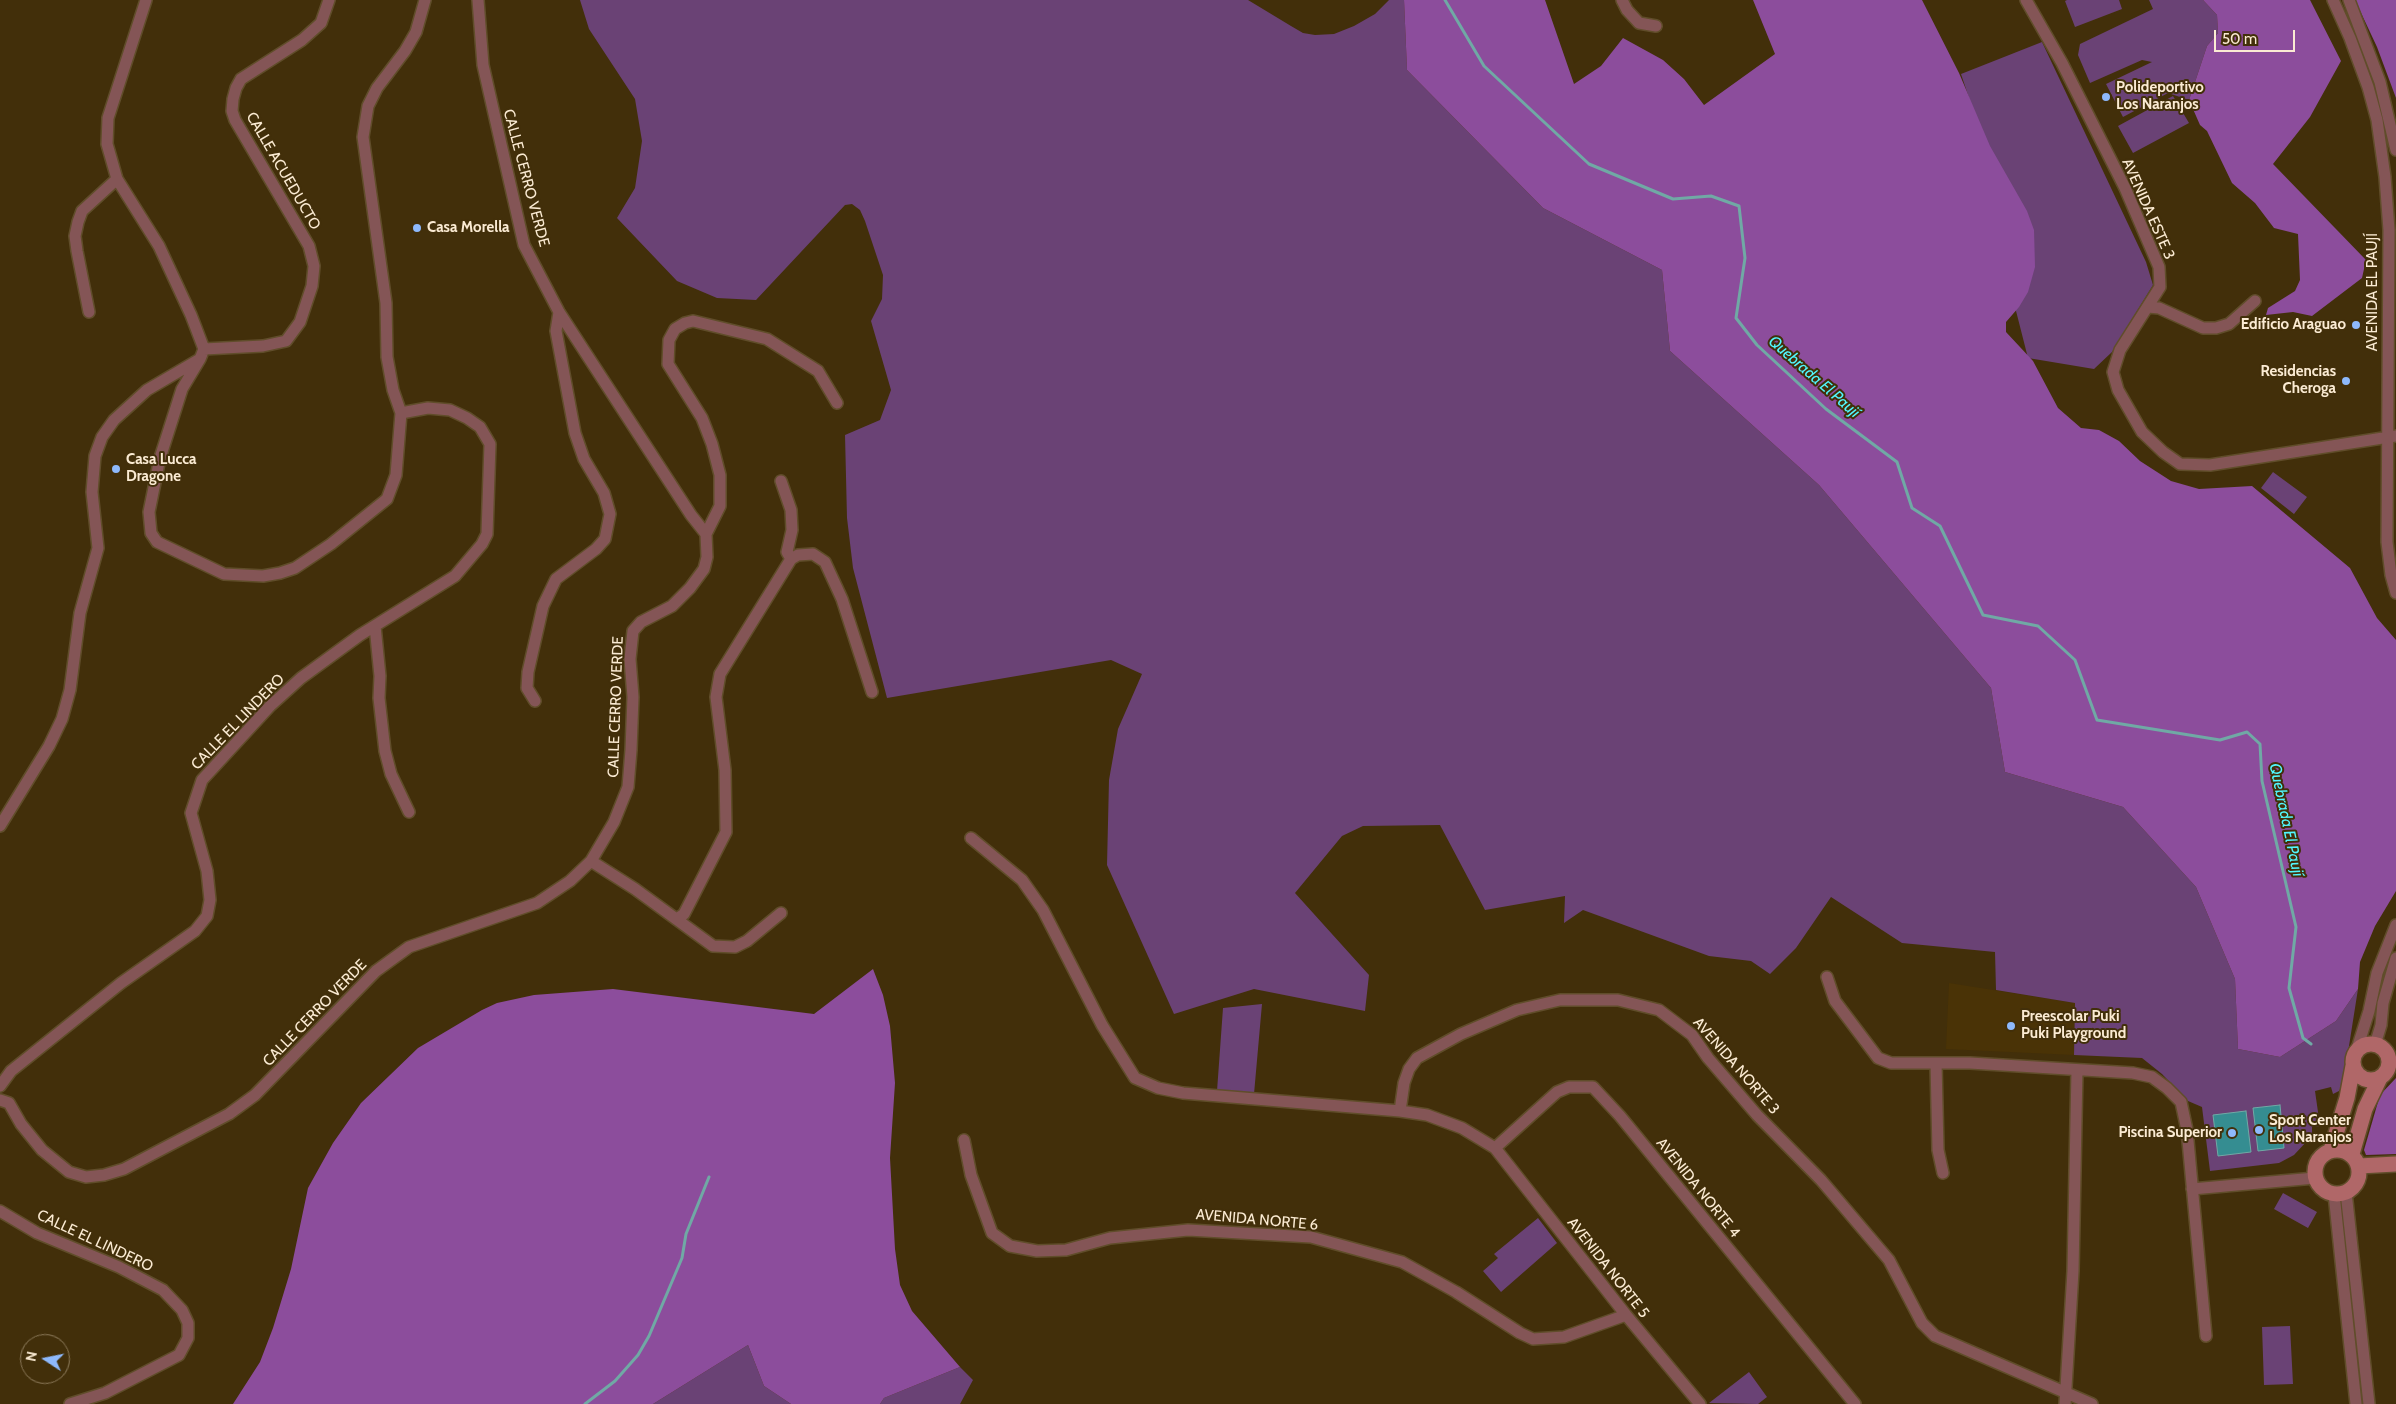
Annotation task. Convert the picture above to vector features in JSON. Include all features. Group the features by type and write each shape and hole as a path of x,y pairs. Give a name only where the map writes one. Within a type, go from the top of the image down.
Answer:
{"main road":[{"path":"2331,1150 2347,1098 2355,1059 2365,1046 2396,1043"},
{"path":"2377,1045 2386,1052 2388,1068 2365,1109 2356,1160 2356,1184 2340,1193 2322,1188 2315,1178 2316,1164 2319,1158 2331,1150 2344,1150 2356,1160 2396,1164"},
{"path":"2355,1059 2359,1076 2366,1080 2388,1068"}],"street":[{"name":"CALLE ACUEDUCTO","path":"202,354 286,342 300,322 312,286 314,266 309,246 235,120 232,111 233,99 241,79 302,40 321,23 329,0"},
{"path":"147,2 108,118 107,144 117,179 159,246 191,315 202,354 182,389 172,415 160,458 149,512 151,533 157,542 224,574 263,576 295,568 331,544 387,499 396,475 401,413 392,390 387,356 386,303 363,138 368,106 376,88 405,51 416,32 425,0"},
{"name":"CALLE CERRO VERDE","path":"0,1100 9,1103 21,1124 42,1150 69,1172 86,1177 104,1175 124,1169 229,1114 255,1095 376,971 409,947 537,903 570,881 591,861 614,822 628,787 632,750 633,697 630,659 632,631 641,622 672,606 690,588 704,569 707,557 706,534 691,515 559,312 524,245 483,65 478,0"},
{"path":"1622,0 1627,10 1640,23 1656,26"},
{"name":"AVENIDA ESTE 3","path":"2026,0 2062,63 2125,188 2159,267 2160,286 2120,350 2113,372 2118,390 2142,432 2163,452 2180,464 2210,465 2392,436"},
{"name":"AVENIDA EL PAUJÍ","path":"2333,0 2347,30 2368,87 2383,162 2389,230 2392,436 2387,542 2391,575 2396,593"},
{"path":"2349,0 2380,82 2396,150"},
{"path":"89,312 77,251 76,236 78,222 82,211 117,179"},
{"path":"2148,307 2159,308 2203,328 2216,328 2229,324 2255,301"},
{"path":"535,701 527,688 528,672 543,606 556,579 596,549 605,538 610,514 604,493 584,459 575,433 557,340 556,331 559,312"},
{"path":"706,534 720,506 720,475 712,444 702,418 668,364 669,340 675,330 685,323 693,321 767,339 818,371 837,403"},
{"path":"0,826 49,746 62,719 70,690 80,613 98,548 92,492 95,456 102,437 114,420 147,390 202,354"},
{"name":"CALLE EL LINDERO","path":"0,1086 11,1071 121,983 195,931 207,916 210,900 207,872 191,813 202,780 270,706 301,678 375,626 455,576 482,544 487,534 490,444 480,427 450,410 428,408 401,413"},
{"path":"781,482 791,510 792,530 787,552 791,559"},
{"path":"677,919 684,914 726,832 725,770 716,697 720,674 791,559 798,555 812,554 825,562 842,599 872,692"},
{"path":"375,626 380,676 379,698 385,751 391,774 409,812"},
{"path":"971,838 1022,880 1043,910 1102,1025 1136,1078 1158,1088 1183,1094 1400,1111 1427,1115 1462,1128 1495,1148"},
{"path":"591,861 677,919 713,946 721,948 735,947 747,941 781,913"},
{"path":"2355,1059 2369,1011 2377,973 2396,925"},
{"path":"2377,1045 2383,1003 2396,958"},
{"path":"1827,977 1835,1001 1878,1058 1891,1063 1936,1063 2133,1073 2152,1077 2167,1088 2181,1102 2184,1110 2206,1336"},
{"name":"AVENIDA NORTE 3","path":"1400,1111 1404,1082 1409,1069 1417,1058 1453,1038 1517,1010 1560,1000 1618,1000 1659,1010 1692,1035 1708,1058 1757,1115 1821,1180 1889,1260 1922,1323 1935,1336 2065,1399 2092,1404"},
{"path":"1936,1063 1938,1150 1943,1173"},
{"path":"2065,1399 2073,1271 2076,1070"},
{"name":"AVENIDA NORTE 4","path":"1495,1148 1557,1092 1569,1086 1592,1088 1620,1116 1855,1404"},
{"name":"AVENIDA NORTE 6","path":"964,1140 971,1175 992,1233 1010,1246 1037,1251 1066,1250 1110,1238 1188,1230 1310,1238 1402,1262 1456,1292 1520,1333 1533,1338 1564,1337 1626,1315"},
{"name":"AVENIDA NORTE 5","path":"1495,1148 1626,1315 1700,1404"},
{"path":"2192,1189 2315,1178"},
{"path":"2340,1193 2356,1404"},
{"path":"2340,1193 2369,1404"},
{"name":"CALLE EL LINDERO","path":"0,1211 37,1233 119,1267 163,1290 182,1310 188,1323 188,1338 179,1355 105,1393 70,1404"}],"shaded area":[{"path":"580,0 1248,0 1303,33 1315,35 1334,34 1354,26 1375,14 1389,0 1404,0 1407,70 1543,208 1662,270 1670,351 1819,485 1991,688 2005,772 2123,807 2196,887 2235,979 2238,1049 2280,1057 2336,1021 2358,989 2343,1084 2339,1091 2333,1094 2331,1087 2315,1091 2320,1126 2312,1127 2312,1134 2308,1140 2294,1155 2279,1163 2210,1171 2202,1107 2188,1101 2162,1074 2142,1058 2074,1055 2075,1003 1996,990 1995,952 1902,943 1831,897 1796,948 1770,974 1751,961 1709,956 1583,910 1564,923 1565,896 1485,910 1440,825 1363,826 1342,836 1295,893 1369,975 1365,1011 1254,989 1174,1014 1107,865 1109,780 1118,729 1142,674 1111,660 887,698 853,568 847,518 845,435 880,420 891,390 871,321 882,299 883,275 865,221 860,210 852,204 845,205 756,300 717,298 677,281 617,218 635,188 642,141 635,99 589,29"},
{"path":"1404,0 1545,0 1574,84 1601,66 1623,38 1663,60 1684,79 1704,105 1775,54 1753,0 1922,0 1959,73 1990,146 2027,211 2034,230 2035,267 2028,292 2019,307 2006,322 2006,332 2033,361 2058,408 2081,428 2099,430 2119,441 2140,461 2171,481 2199,489 2252,486 2350,568 2377,618 2396,640 2396,891 2375,926 2360,962 2358,989 2336,1021 2280,1057 2238,1049 2235,979 2196,887 2123,807 2005,772 1991,688 1819,485 1670,351 1662,270 1543,208 1407,70"},
{"path":"2119,0 2122,9 2075,27 2065,1"},
{"path":"2149,0 2203,0 2217,15 2218,33 2207,46 2189,100 2168,93 2123,117 2106,84 2152,62 2142,60 2090,83 2078,55 2080,44 2153,9"},
{"path":"2203,0 2310,0 2341,61 2310,117 2273,164 2366,260 2362,278 2312,316 2293,312 2266,315 2268,308 2295,291 2300,280 2298,234 2274,228 2255,203 2232,183 2207,131 2200,125 2189,100 2207,46 2218,33 2217,15"},
{"path":"2355,0 2396,0 2396,98 2377,47"},
{"path":"2042,42 2146,262 2153,285 2112,352 2094,369 2028,358 2002,256 2006,208 1961,74"},
{"path":"2173,96 2189,123 2133,153 2118,126"},
{"path":"2273,472 2307,497 2294,514 2261,488"},
{"path":"873,969 883,995 890,1026 895,1083 890,1158 895,1249 900,1285 912,1311 960,1367 884,1398 880,1404 791,1404 764,1386 748,1345 653,1404 233,1404 260,1362 273,1328 291,1269 308,1188 333,1143 361,1103 418,1048 497,1003 534,995 613,989 814,1014"},
{"name":"Preescolar Puki Puki Playground","path":"1949,983 2075,1003 2074,1055 1946,1049"},
{"path":"1262,1004 1254,1094 1217,1091 1223,1008"},
{"path":"2396,1078 2396,1154 2366,1155 2364,1150 2380,1095"},
{"path":"2283,1193 2317,1212 2308,1228 2274,1209"},
{"path":"1538,1218 1557,1243 1501,1292 1483,1271 1498,1258 1494,1254"},
{"path":"2290,1326 2293,1384 2264,1385 2262,1327"},
{"path":"748,1345 764,1386 791,1404 653,1404"},
{"path":"960,1367 973,1380 960,1404 880,1404 884,1398"},
{"path":"1749,1372 1767,1397 1758,1404 1709,1403"}],"water":[{"path":"2280,1105 2284,1148 2258,1151 2253,1108"},
{"name":"Piscina Superior","path":"2246,1111 2251,1152 2218,1156 2213,1115"}],"waterway":[{"name":"Quebrada El Paují","path":"1445,0 1484,66 1589,164 1673,199 1711,196 1739,206 1745,258 1736,318 1757,345 1826,409 1897,462 1912,508 1940,526 1983,615 2038,626 2075,660 2097,720 2220,740 2247,732 2260,744 2262,781 2296,927 2289,988 2303,1038 2311,1044"},
{"path":"585,1404 615,1381 638,1355 649,1336 682,1258 686,1234 709,1177"}],"place":[{"name":"Polideportivo Los Naranjos","path":"2106,97"},
{"name":"Casa Morella","path":"417,228"},
{"name":"Edificio Araguao","path":"2356,325"},
{"name":"Residencias Cheroga","path":"2346,381"},
{"name":"Casa Lucca Dragone","path":"116,469"},
{"name":"Preescolar Puki Puki Playground","path":"2011,1026"},
{"name":"Sport Center Los Naranjos","path":"2259,1130"},
{"name":"Piscina Superior","path":"2232,1133"}]}
